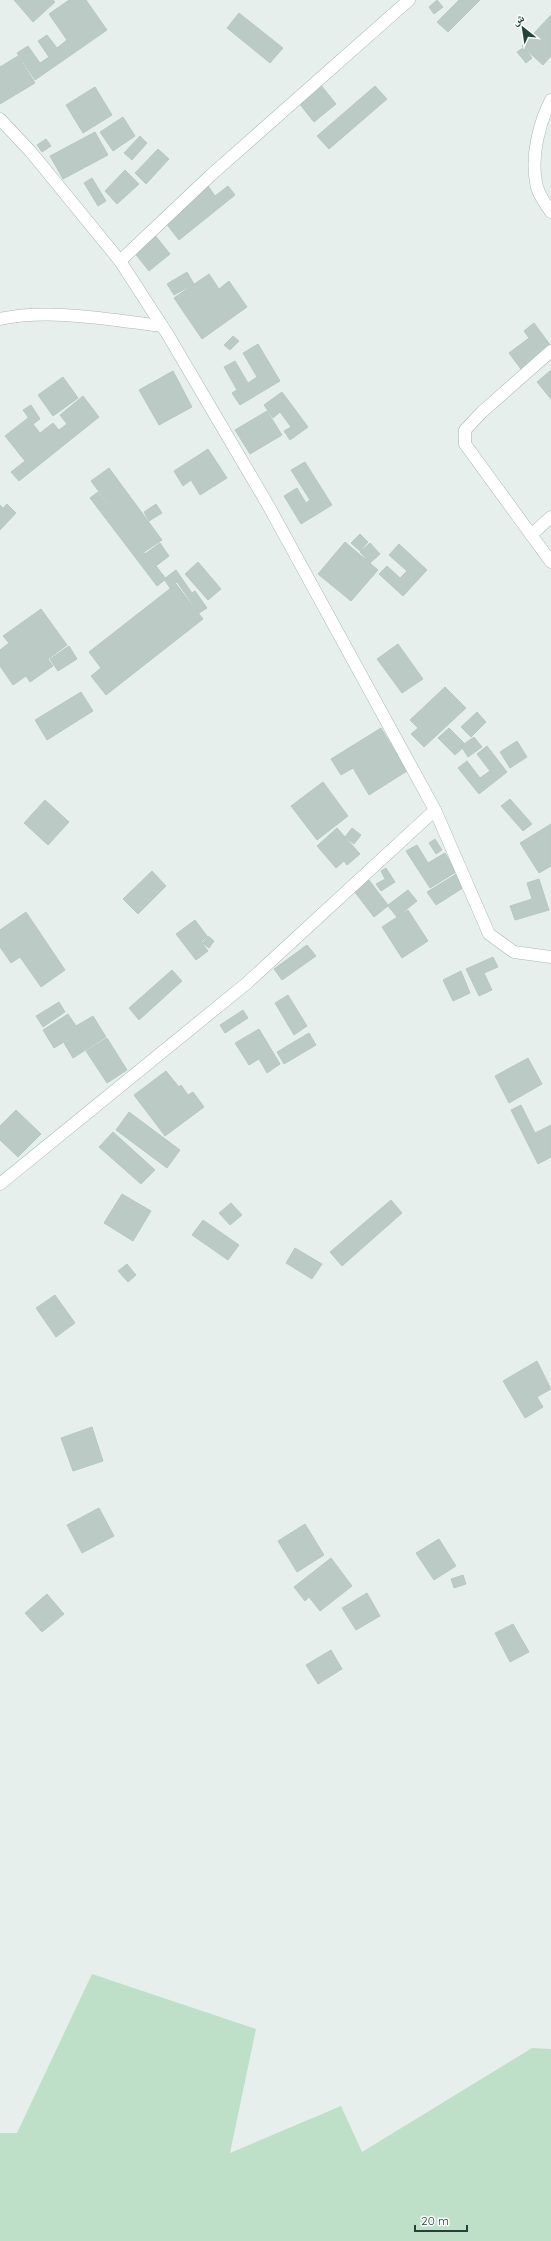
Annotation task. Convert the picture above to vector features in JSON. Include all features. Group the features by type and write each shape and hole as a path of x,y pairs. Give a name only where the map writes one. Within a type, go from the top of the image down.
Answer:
{"street":[{"path":"120,261 211,175 409,0"},
{"path":"551,100 541,119 536,151 536,182 541,196 551,212"},
{"path":"0,119 31,152 120,261 162,326 268,505 435,810 489,934 514,952 551,957"},
{"path":"0,319 17,315 83,317 162,326"},
{"path":"551,351 482,412 465,430 465,444 551,562"},
{"path":"531,535 551,517"},
{"path":"0,1184 247,983 435,810"}],"green space":[{"path":"92,1974 256,2029 230,2153 341,2106 362,2152 532,2048 551,2049 551,2241 0,2241 0,2133 17,2133"}],"building":[{"path":"14,0 53,0 55,2 33,22"},
{"path":"69,0 86,0 107,30 35,80 17,53 28,46 40,63 49,57 38,41 47,35 57,48 67,40 49,14"},
{"path":"437,0 443,7 434,14 429,7"},
{"path":"459,0 480,0 448,32 437,22"},
{"path":"239,13 283,48 270,63 227,28"},
{"path":"551,15 551,56 543,65 522,46"},
{"path":"524,47 532,58 526,63 517,52"},
{"path":"18,56 35,83 0,104 0,67"},
{"path":"320,84 336,104 314,122 298,102"},
{"path":"375,86 387,99 329,149 317,136"},
{"path":"95,87 112,115 83,133 66,105"},
{"path":"123,117 135,136 113,151 100,132"},
{"path":"95,132 108,155 63,179 50,156"},
{"path":"140,136 147,143 132,160 124,153"},
{"path":"46,139 51,146 42,152 37,145"},
{"path":"158,149 169,159 146,184 135,173"},
{"path":"125,170 139,184 117,204 105,191"},
{"path":"92,178 106,201 98,206 84,183"},
{"path":"206,183 215,196 228,186 235,195 179,240 165,222"},
{"path":"154,234 170,254 149,271 133,251"},
{"path":"187,272 194,284 174,295 167,284"},
{"path":"209,274 219,289 229,281 247,307 202,339 174,298"},
{"path":"534,323 551,346 521,369 509,353 529,338 524,331"},
{"path":"233,336 239,341 230,350 224,345"},
{"path":"258,344 280,381 240,405 232,393 237,390 224,367 235,361 248,383 257,377 243,353"},
{"path":"551,370 551,399 537,382"},
{"path":"173,371 192,407 159,425 139,390"},
{"path":"63,377 78,398 53,416 38,395"},
{"path":"282,392 308,427 290,440 284,431 291,427 280,412 273,418 264,405"},
{"path":"83,396 99,417 19,481 11,472 25,461 5,436 28,418 40,433 53,423 59,430 67,424 60,415"},
{"path":"31,405 40,419 33,424 23,410"},
{"path":"267,411 282,435 250,454 235,430"},
{"path":"208,449 227,478 200,495 191,480 183,486 174,471"},
{"path":"305,462 332,505 301,524 284,496 297,488 306,503 310,500 291,470"},
{"path":"109,468 162,540 144,552 91,481"},
{"path":"98,492 145,554 160,543 169,556 156,566 166,579 157,586 90,498"},
{"path":"7,504 16,513 0,530 0,505 3,508"},
{"path":"156,504 162,513 149,521 144,512"},
{"path":"360,534 368,542 360,551 351,543"},
{"path":"345,542 378,570 351,601 318,574"},
{"path":"370,543 380,554 370,563 360,552"},
{"path":"399,544 427,570 403,596 379,574 387,566 400,578 407,571 389,555"},
{"path":"198,562 221,589 208,600 185,574"},
{"path":"176,570 192,593 195,591 207,608 199,613 177,582 170,588 164,579"},
{"path":"176,584 203,619 106,695 91,676 101,668 89,652"},
{"path":"41,609 67,645 48,659 53,666 30,682 26,676 13,685 0,666 0,650 9,643 3,636"},
{"path":"398,644 423,679 402,693 377,659"},
{"path":"69,646 77,659 58,671 50,659"},
{"path":"445,687 466,708 424,747 411,734 418,728 410,720"},
{"path":"81,692 93,711 47,740 35,720"},
{"path":"477,712 486,722 471,737 461,727"},
{"path":"381,728 407,771 369,795 353,768 341,775 331,759"},
{"path":"449,728 466,745 455,755 438,738"},
{"path":"474,737 482,747 468,757 461,746"},
{"path":"517,741 527,757 510,768 500,752"},
{"path":"487,746 507,772 479,794 458,768 467,761 480,778 490,771 477,754"},
{"path":"323,782 348,816 317,840 291,806"},
{"path":"510,799 532,824 523,831 501,806"},
{"path":"45,800 69,822 48,845 24,823"},
{"path":"551,824 551,866 539,873 520,843"},
{"path":"337,828 360,854 347,865 344,861 336,868 317,846"},
{"path":"352,828 361,835 354,844 345,837"},
{"path":"435,839 442,850 436,854 429,843"},
{"path":"417,845 428,863 445,853 456,872 430,888 406,851"},
{"path":"386,868 395,882 381,891 376,884 385,879 381,871"},
{"path":"152,871 166,886 138,914 123,899"},
{"path":"458,873 466,886 436,905 427,892"},
{"path":"539,879 549,910 515,920 510,906 532,899 527,883"},
{"path":"369,880 388,905 408,890 417,901 397,917 388,906 374,917 354,891"},
{"path":"408,910 428,941 402,958 382,927"},
{"path":"26,912 65,970 41,987 20,957 11,963 0,947 0,930"},
{"path":"195,920 207,936 201,942 208,951 196,960 176,934"},
{"path":"208,936 214,941 209,948 202,943"},
{"path":"307,945 316,956 282,980 274,969"},
{"path":"493,957 498,967 484,973 492,990 479,996 466,969"},
{"path":"172,970 182,981 139,1020 129,1008"},
{"path":"461,971 470,993 453,1001 443,980"},
{"path":"288,995 307,1026 294,1035 275,1003"},
{"path":"59,1002 65,1012 43,1027 36,1016"},
{"path":"243,1010 248,1018 225,1033 220,1025"},
{"path":"68,1014 80,1032 54,1048 43,1030"},
{"path":"93,1016 106,1037 73,1058 64,1043 80,1033 76,1026"},
{"path":"259,1029 280,1064 267,1073 259,1059 249,1065 235,1043"},
{"path":"309,1033 316,1045 284,1064 277,1052"},
{"path":"107,1038 127,1070 107,1083 86,1051"},
{"path":"528,1058 542,1084 509,1103 495,1076"},
{"path":"166,1071 179,1087 181,1085 188,1095 193,1092 204,1107 165,1136 134,1095"},
{"path":"521,1105 535,1133 551,1125 551,1157 538,1164 511,1110"},
{"path":"16,1110 41,1134 18,1157 0,1140 0,1126"},
{"path":"129,1112 180,1150 167,1168 116,1130"},
{"path":"113,1132 155,1170 141,1184 99,1147"},
{"path":"122,1194 151,1211 133,1241 104,1223"},
{"path":"391,1200 402,1213 342,1266 330,1252"},
{"path":"231,1203 242,1215 230,1225 219,1213"},
{"path":"203,1220 239,1245 228,1260 192,1235"},
{"path":"295,1248 322,1264 312,1279 286,1263"},
{"path":"127,1264 136,1275 128,1282 118,1271"},
{"path":"55,1295 75,1323 56,1337 36,1308"},
{"path":"537,1361 551,1389 537,1397 543,1407 525,1418 503,1381"},
{"path":"92,1427 103,1461 73,1471 61,1438"},
{"path":"99,1508 114,1536 82,1553 67,1525"},
{"path":"305,1524 324,1555 297,1572 278,1541"},
{"path":"439,1539 456,1566 434,1580 416,1553"},
{"path":"331,1558 352,1586 320,1611 309,1597 305,1601 294,1587"},
{"path":"463,1575 466,1584 454,1588 451,1579"},
{"path":"367,1593 380,1616 356,1630 342,1608"},
{"path":"47,1594 64,1614 42,1632 25,1613"},
{"path":"513,1624 529,1652 510,1662 495,1633"},
{"path":"331,1650 342,1669 318,1684 306,1665"}]}
